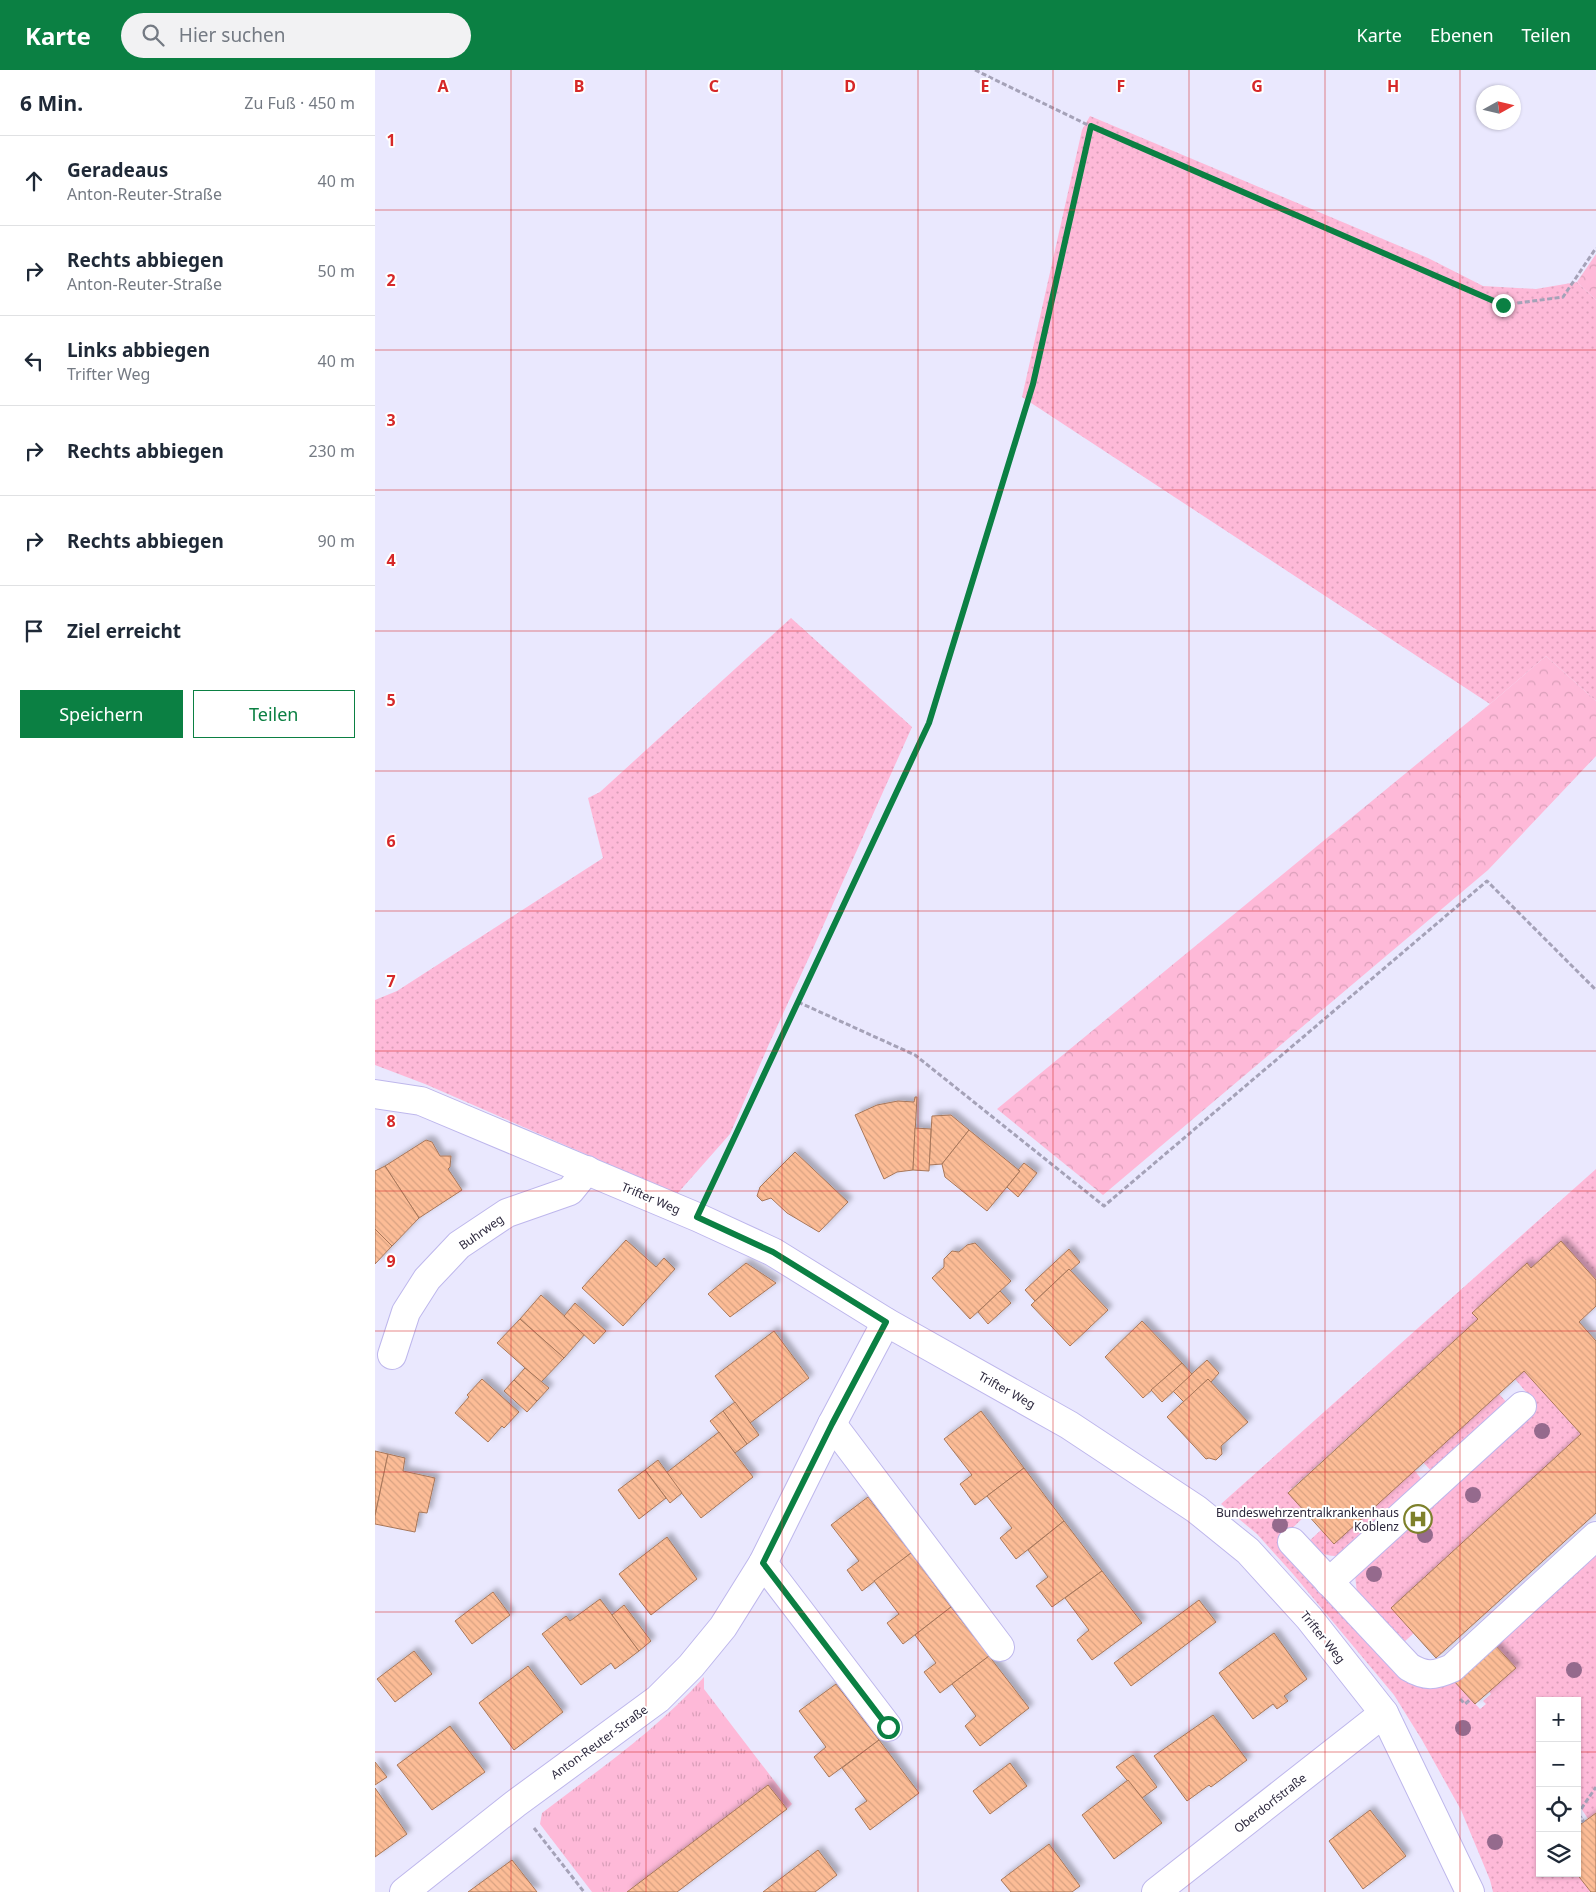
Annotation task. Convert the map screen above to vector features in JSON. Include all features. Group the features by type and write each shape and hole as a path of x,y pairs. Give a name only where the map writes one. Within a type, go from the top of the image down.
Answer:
{"street":[{"name":"Trifter Weg","path":"375,1094 421,1101 697,1217 773,1252 886,1322 1069,1425 1196,1509 1248,1551 1267,1571 1309,1618 1384,1713 1470,1892"},
{"name":"Buhrweg","path":"392,1355 406,1312 427,1279 459,1245 507,1213 570,1191 587,1170"},
{"name":"Anton-Reuter-Straße","path":"404,1892 515,1804 658,1699 691,1666 723,1627 763,1563 832,1424 886,1322"},
{"path":"1329,1582 1522,1406"},
{"path":"832,1424 1000,1647"},
{"path":"1293,1542 1409,1667 1421,1674 1438,1675 1452,1668 1596,1536"},
{"path":"763,1563 888,1727"},
{"name":"Oberdorfstraße","path":"1156,1892 1384,1713"}],"path":[{"path":"975,70 1091,126 1503,305 1563,297 1596,248"},
{"path":"697,1217 929,723 1033,384 1091,126"},
{"path":"798,1002 915,1055 1103,1206 1487,881 1596,990"},
{"path":"1581,1818 1596,1787"},
{"path":"515,1804 585,1892"}],"green space":[{"path":"1090,116 1428,258 1483,286 1536,289 1577,282 1596,300 1596,701 1546,656 1490,704 1022,397 1082,130"},
{"path":"1596,254 1596,300 1577,282"},
{"path":"791,618 912,727 730,1134 677,1194 425,1084 375,1065 375,1000 397,991 603,858 588,798 600,792"},
{"path":"1546,656 1596,701 1596,756 1488,870 1103,1195 997,1109 1490,704"},
{"path":"1596,1169 1596,1280 1561,1241 1531,1268 1527,1263 1478,1319 1288,1492 1307,1514 1281,1539 1400,1673 1453,1680 1480,1709 1486,1704 1483,1701 1491,1694 1489,1691 1516,1668 1494,1644 1596,1553 1596,1813 1588,1819 1581,1808 1581,1697 1536,1697 1536,1877 1579,1877 1591,1892 1493,1892 1490,1880 1461,1810 1422,1740 1394,1695 1257,1534 1221,1504"},
{"path":"1524,1371 1581,1434 1391,1608 1414,1633 1403,1643 1357,1593 1355,1575 1532,1399 1515,1379"},
{"path":"1499,1394 1509,1405 1434,1474 1423,1462"},
{"path":"1414,1470 1424,1482 1344,1555 1333,1556 1324,1554 1316,1550 1308,1542 1321,1530 1333,1543"},
{"path":"704,1677 704,1689 792,1804 787,1809 768,1785 627,1892 592,1892 540,1824 542,1813 647,1732 667,1715"}],"building":[{"path":"915,1097 917,1097 913,1170 897,1172 884,1179 855,1115 877,1105 898,1101 914,1102"},
{"path":"951,1115 969,1130 942,1164 929,1165 932,1116"},
{"path":"915,1128 931,1129 929,1171 913,1170"},
{"path":"969,1130 1020,1171 987,1211 945,1177 942,1164"},
{"path":"426,1140 432,1142 440,1156 451,1156 448,1169 462,1190 419,1218 385,1166"},
{"path":"795,1152 848,1202 819,1232 787,1213 771,1198 762,1201 757,1196 760,1187"},
{"path":"1024,1163 1037,1173 1018,1197 1007,1187"},
{"path":"385,1166 419,1218 392,1246 375,1229 375,1171"},
{"path":"375,1229 392,1246 375,1264"},
{"path":"626,1240 656,1267 664,1258 675,1269 623,1326 582,1288"},
{"path":"1561,1241 1596,1280 1596,1306 1579,1322 1596,1341 1596,1513 1436,1658 1391,1608 1581,1434 1524,1371 1334,1544 1288,1493 1478,1319 1472,1313 1527,1263 1531,1268"},
{"path":"975,1243 1011,1281 970,1319 932,1278 944,1267 944,1259 952,1251 959,1252 967,1245"},
{"path":"1069,1249 1080,1262 1070,1271 1069,1269 1035,1301 1025,1290"},
{"path":"746,1263 776,1283 730,1317 708,1294"},
{"path":"1069,1269 1108,1310 1070,1346 1031,1305"},
{"path":"1000,1291 1011,1303 988,1324 978,1312"},
{"path":"541,1295 585,1334 564,1358 520,1319"},
{"path":"575,1303 606,1331 594,1344 564,1316"},
{"path":"520,1319 564,1358 541,1382 497,1343"},
{"path":"1142,1321 1182,1363 1143,1398 1105,1357"},
{"path":"774,1331 809,1378 750,1423 715,1376"},
{"path":"1207,1360 1219,1373 1211,1382 1208,1379 1184,1402 1173,1391"},
{"path":"1182,1363 1192,1374 1162,1402 1151,1390"},
{"path":"525,1368 549,1388 537,1401 514,1380"},
{"path":"482,1379 519,1412 504,1428 502,1426 488,1442 455,1413 469,1397 467,1395"},
{"path":"1208,1379 1248,1422 1221,1446 1222,1454 1216,1460 1206,1459 1167,1417"},
{"path":"514,1380 537,1401 527,1412 504,1391"},
{"path":"735,1402 759,1435 747,1444 723,1411"},
{"path":"723,1411 747,1444 735,1453 710,1421"},
{"path":"981,1411 1024,1468 975,1505 960,1484 972,1475 944,1439"},
{"path":"719,1432 753,1477 701,1518 666,1473"},
{"path":"375,1451 388,1454 375,1516"},
{"path":"388,1454 405,1458 403,1471 435,1478 427,1513 419,1512 415,1532 375,1524"},
{"path":"658,1460 682,1493 670,1503 645,1470"},
{"path":"1024,1468 1064,1521 1016,1559 1000,1538 1012,1528 987,1496"},
{"path":"645,1470 666,1498 639,1519 618,1490"},
{"path":"868,1497 911,1553 862,1591 847,1570 859,1561 831,1525"},
{"path":"1064,1521 1102,1571 1052,1607 1036,1586 1048,1577 1028,1550"},
{"path":"667,1537 697,1579 651,1615 619,1574"},
{"path":"911,1553 951,1607 903,1644 887,1623 899,1614 874,1581"},
{"path":"1102,1571 1142,1623 1092,1660 1077,1640 1089,1630 1065,1598"},
{"path":"493,1592 510,1615 472,1644 455,1621"},
{"path":"600,1599 639,1651 615,1669 611,1663 581,1685 542,1634 566,1616 570,1621"},
{"path":"1199,1600 1216,1622 1131,1686 1114,1663"},
{"path":"624,1605 651,1641 639,1651 612,1615"},
{"path":"951,1607 989,1656 940,1693 924,1672 936,1663 915,1635"},
{"path":"1274,1633 1307,1679 1284,1696 1288,1701 1277,1709 1273,1704 1253,1719 1219,1673"},
{"path":"1494,1644 1516,1668 1475,1704 1453,1680"},
{"path":"414,1651 432,1674 395,1702 377,1679"},
{"path":"989,1656 1029,1708 980,1746 965,1726 976,1716 952,1684"},
{"path":"528,1666 563,1712 514,1750 479,1703"},
{"path":"836,1684 879,1740 829,1777 814,1757 826,1747 799,1711"},
{"path":"1213,1715 1247,1760 1211,1787 1209,1785 1187,1801 1154,1756"},
{"path":"450,1726 485,1772 432,1810 397,1765"},
{"path":"879,1740 919,1793 870,1830 855,1809 867,1801 842,1768"},
{"path":"1133,1755 1157,1787 1142,1798 1116,1767"},
{"path":"375,1762 387,1777 375,1785"},
{"path":"1010,1763 1027,1786 990,1814 973,1791"},
{"path":"1128,1780 1162,1823 1114,1859 1082,1815"},
{"path":"768,1785 787,1809 677,1892 627,1892"},
{"path":"375,1788 407,1834 375,1857"},
{"path":"1370,1810 1406,1856 1363,1889 1329,1841"},
{"path":"1596,1813 1596,1892 1591,1892 1579,1877 1581,1877 1581,1824"},
{"path":"1049,1844 1080,1886 1072,1892 1011,1892 1001,1880"},
{"path":"818,1850 837,1875 815,1892 763,1892"},
{"path":"512,1860 537,1892 468,1892"}],"place":[{"name":"Bundeswehrzentralkrankenhaus Koblenz","path":"1418,1519"}],"route":[{"path":"888,1727 763,1563 832,1424 886,1322 773,1252 697,1217 929,723 1033,384 1091,126 1503,305"}]}
